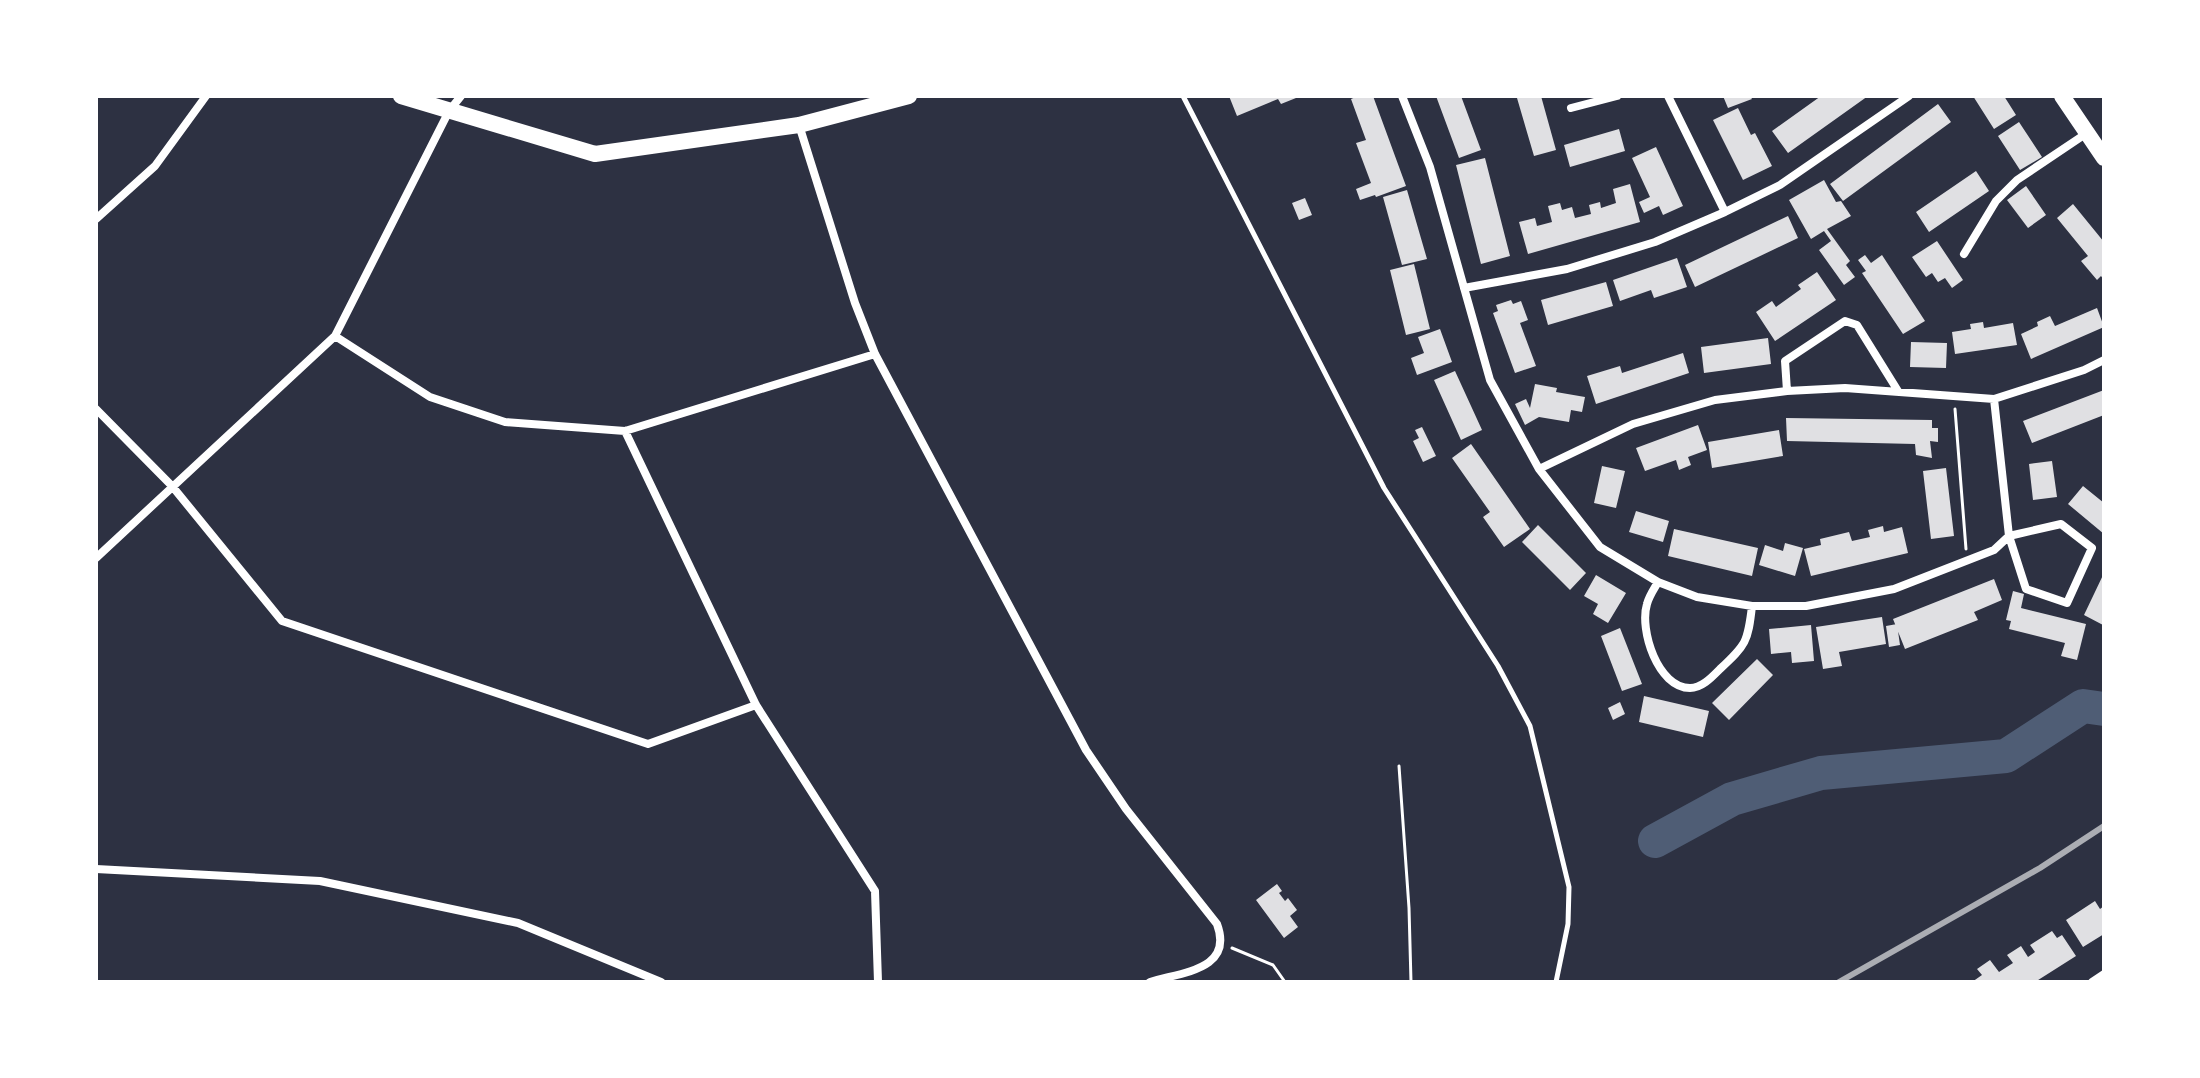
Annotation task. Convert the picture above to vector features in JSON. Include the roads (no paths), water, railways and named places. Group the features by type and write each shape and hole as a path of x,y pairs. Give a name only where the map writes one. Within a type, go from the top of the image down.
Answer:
{"main road":[{"path":"401,96 595,154 799,125 909,96"},
{"path":"423,96 449,111"},
{"path":"2062,96 2104,157"}],"street":[{"path":"96,219 155,166 206,96"},
{"path":"96,558 335,336 449,111 461,96"},
{"path":"1402,96 1430,167 1490,380 1539,469 1600,547 1658,582 1697,597 1752,606 1806,606 1894,589 1994,550 2009,536 2061,524 2092,548 2067,603 2026,589 2009,536 1994,399"},
{"path":"1571,108 1617,96"},
{"path":"1668,96 1725,212"},
{"path":"1464,288 1567,269 1655,242 1725,212 1780,185 1909,96"},
{"path":"799,125 855,303 875,354 1086,750 1126,809 1217,924 1221,943 1217,956 1207,965 1150,982"},
{"path":"1964,254 1996,201 2017,180 2087,133"},
{"path":"1787,391 1785,361 1845,321 1857,325 1898,391"},
{"path":"335,336 430,397 505,422 625,431 875,354"},
{"path":"1539,469 1633,424 1715,400 1845,388 1994,399 2084,370 2104,360"},
{"path":"96,409 172,486 282,621 648,744 756,705"},
{"path":"625,431 756,705 875,891 878,982"},
{"path":"1658,582 1645,613 1647,637 1663,674 1670,682 1680,686 1691,688 1708,681 1738,653 1747,639 1752,606"},
{"path":"96,869 320,881 518,923 661,982"},
{"path":"2092,982 2104,974"}],"lane":[{"path":"1183,96 1384,488 1498,666 1530,726 1569,887 1568,924 1556,982"}],"waterway":[{"path":"1655,841 1732,799 1821,773 2006,756 2083,706 2104,709"}],"railway":[{"path":"1839,982 2040,868 2104,826"}]}
